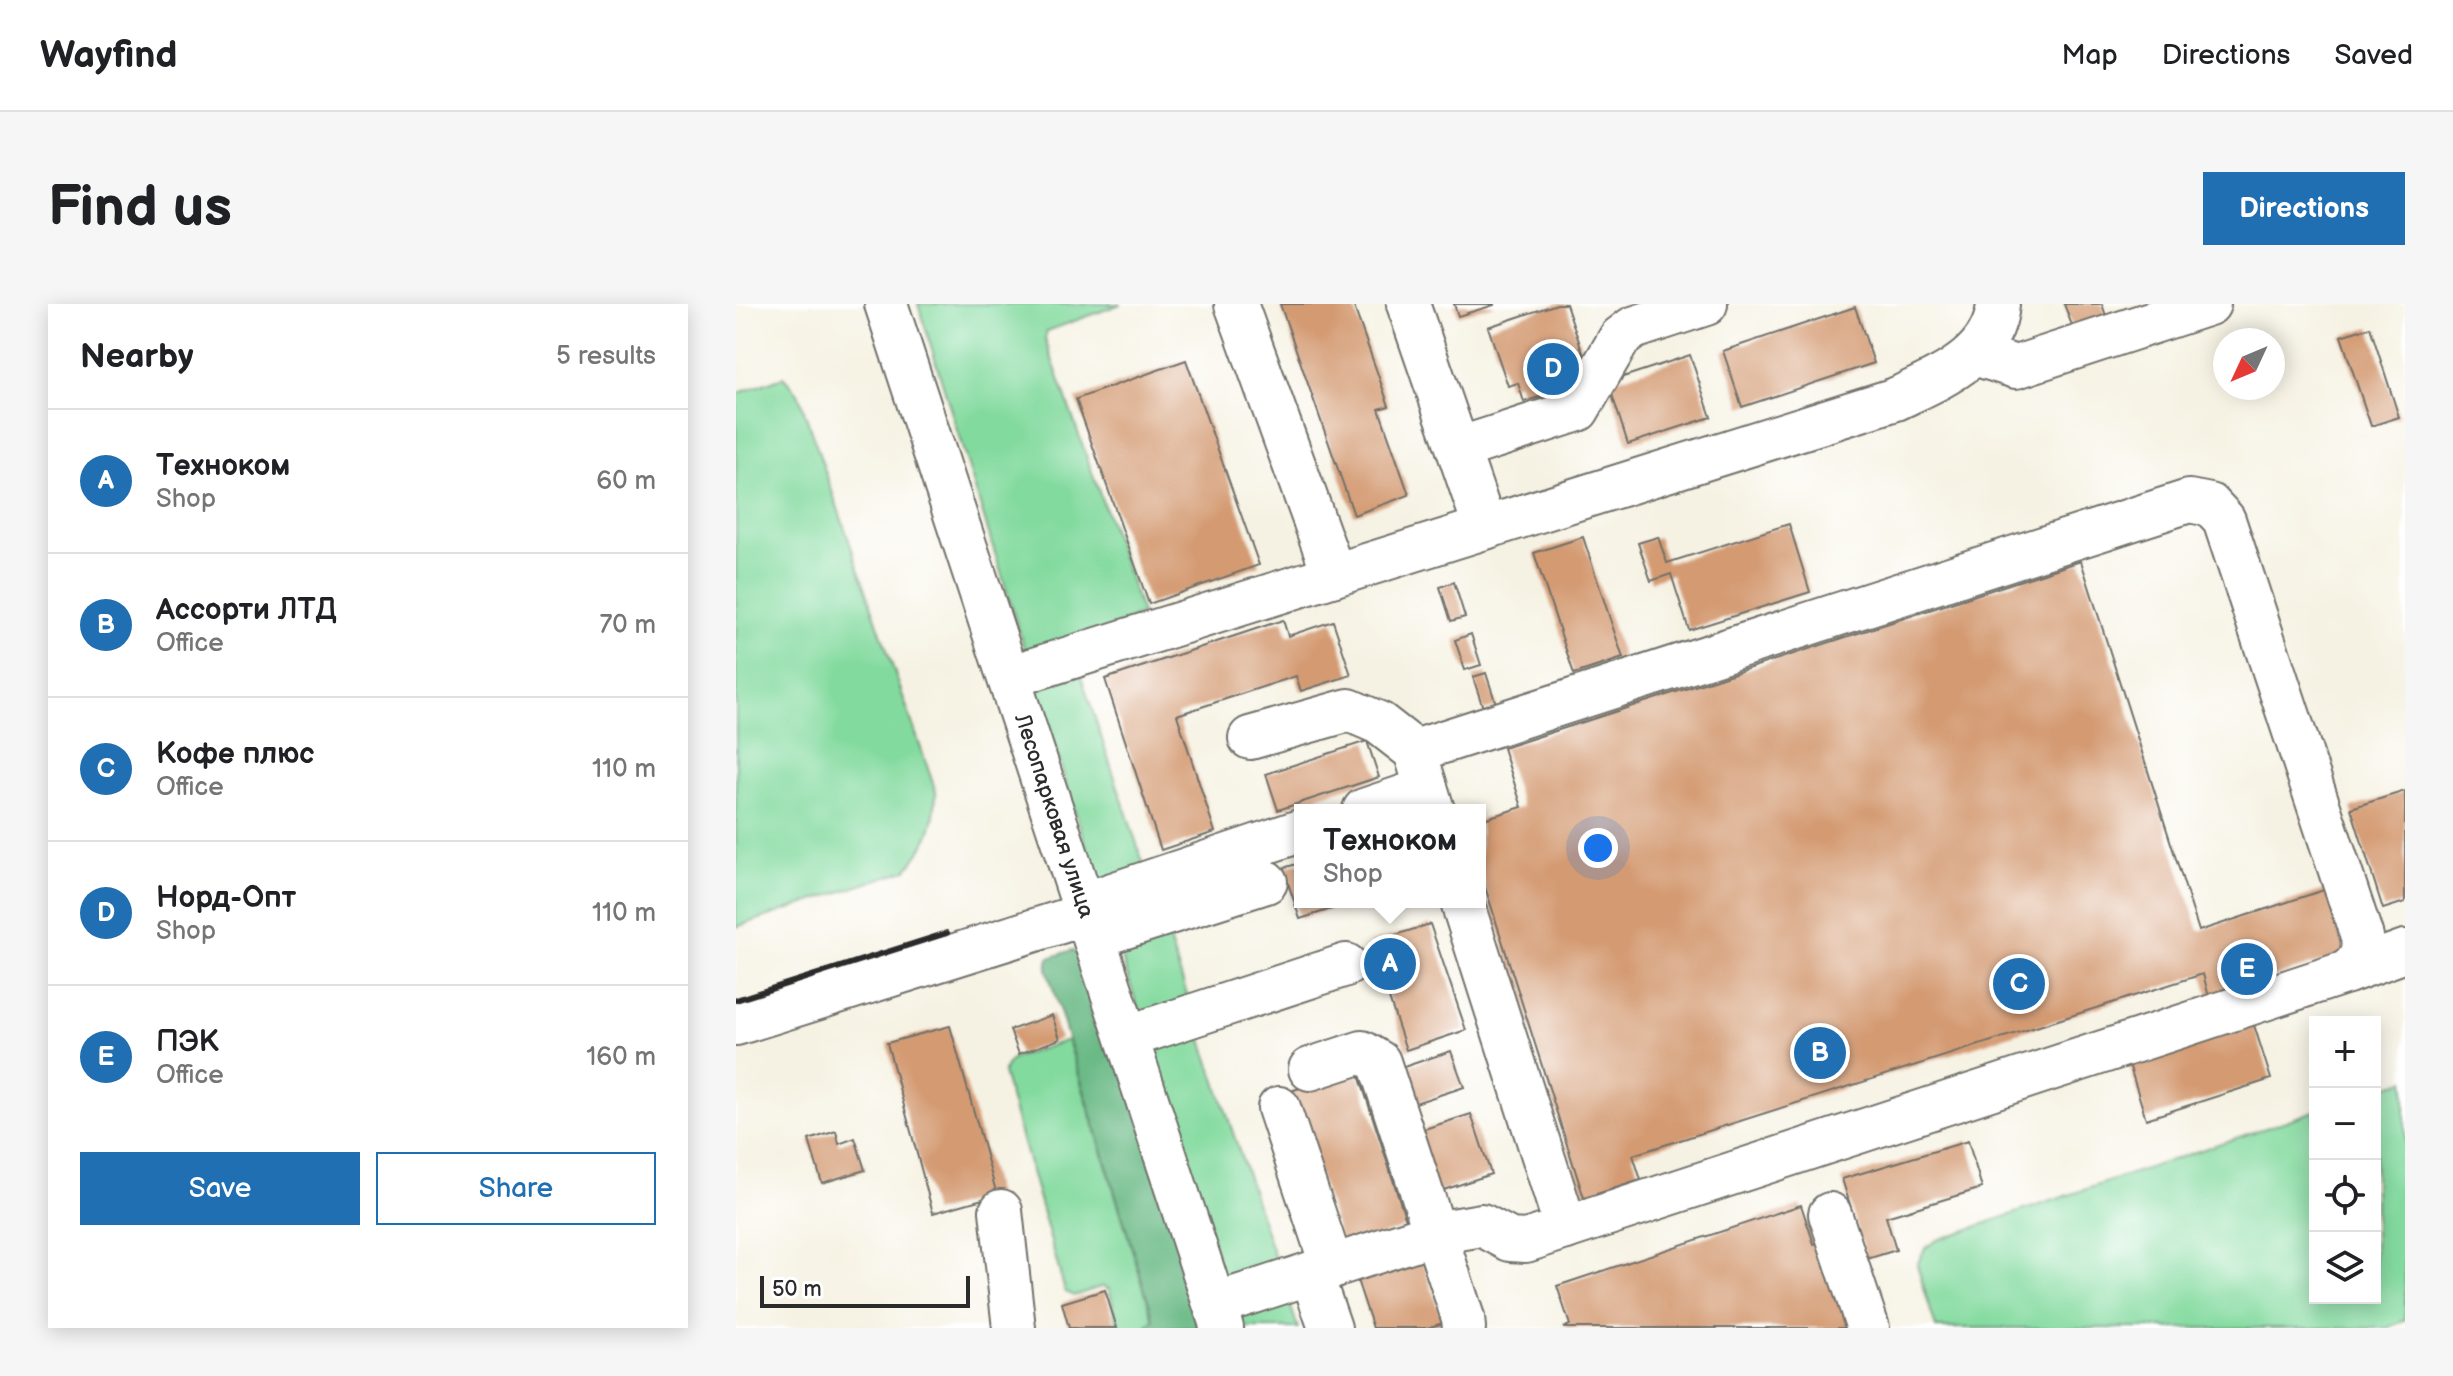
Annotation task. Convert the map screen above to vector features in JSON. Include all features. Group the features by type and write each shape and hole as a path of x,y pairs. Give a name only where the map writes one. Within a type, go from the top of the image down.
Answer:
{"street":[{"name":"Лесопарковая улица","path":"886,304 1217,1317"},
{"path":"1236,304 1334,575"},
{"path":"1408,304 1485,528"},
{"path":"1458,449 1578,410 1620,338 1626,333 1706,304"},
{"path":"1009,677 1896,399 1943,376 1981,349 1997,314 1998,304"},
{"path":"1981,349 1987,358 2016,367 2209,304"},
{"path":"1378,804 1425,783 2189,501 2210,505 2224,520 2362,937 2360,961 2347,972"},
{"path":"1250,738 1349,710 1379,723 1425,783"},
{"path":"736,1024 1087,918 1294,833"},
{"path":"1087,918 1266,882"},
{"path":"1464,908 1566,1228"},
{"path":"1217,1317 1322,1270 1435,1233 1482,1225 1520,1242 1566,1228 2405,951"},
{"path":"1127,1037 1346,965"},
{"path":"1310,1069 1362,1052 1379,1062 1464,1328"},
{"path":"1279,1108 1322,1270 1330,1328"},
{"path":"1001,1211 1014,1328"},
{"path":"1830,1214 1868,1328"}],"green space":[{"path":"918,304 1121,304 1047,331 1045,339 1142,614 1071,646 1298,1328 1237,1328 1214,1246"},
{"path":"783,377 798,393 936,792 935,804 929,834 906,870 736,927 736,394"},
{"path":"1072,950 1086,961 1198,1295 1198,1328 1145,1328 1154,1320 1047,969 1049,958"},
{"path":"1068,1040 1154,1321 1145,1328 1119,1328 1109,1289 1103,1286 1074,1296 1065,1291 1003,1073 1014,1058"},
{"path":"2405,1080 2405,1320 2388,1328 1936,1328 1917,1265 1925,1248 1937,1240 2309,1113 2309,1304 2381,1304 2381,1089"}],"building":[{"path":"1280,304 1353,304 1389,406 1379,409 1409,495 1354,515"},
{"path":"1454,304 1494,304 1494,305 1458,316"},
{"path":"1557,304 1566,304 1585,359 1574,363 1581,383 1524,402 1518,383 1508,386 1488,327"},
{"path":"2064,304 2102,304 2107,319 2074,331"},
{"path":"1855,307 1874,363 1742,407 1723,351"},
{"path":"2370,327 2399,417 2371,426 2341,336"},
{"path":"1690,355 1711,417 1628,444 1608,382"},
{"path":"1186,360 1259,565 1149,604 1076,399"},
{"path":"1789,524 1810,592 1689,630 1671,574 1651,581 1638,543 1658,537 1667,563"},
{"path":"1583,537 1623,658 1574,674 1534,553"},
{"path":"2081,561 2199,931 2327,889 2347,954 2209,997 2203,974 1633,1155 1641,1180 1584,1198 1486,890 1486,818 1522,807 1503,748"},
{"path":"1454,582 1465,617 1451,621 1440,587"},
{"path":"1283,620 1288,636 1333,621 1351,675 1301,691 1296,676 1177,715 1215,832 1161,850 1105,679"},
{"path":"1471,634 1481,665 1465,670 1455,640"},
{"path":"1486,673 1497,707 1484,711 1473,677"},
{"path":"1367,741 1379,777 1278,810 1266,774"},
{"path":"2405,791 2405,902 2383,909 2351,808"},
{"path":"1294,865 1294,901 1283,868"},
{"path":"1296,908 1334,908 1300,919"},
{"path":"1430,924 1466,1030 1406,1050 1371,943"},
{"path":"1052,1015 1060,1039 1019,1054 1010,1030"},
{"path":"2254,1025 2271,1079 2146,1119 2129,1064"},
{"path":"950,1026 997,1195 933,1213 887,1043"},
{"path":"1451,1051 1464,1087 1397,1109 1386,1073"},
{"path":"1357,1069 1408,1226 1343,1247 1291,1091"},
{"path":"1471,1114 1491,1174 1429,1195 1409,1134"},
{"path":"836,1131 839,1144 855,1138 865,1170 822,1183 809,1140"},
{"path":"1968,1141 1982,1188 1886,1217 1896,1250 1867,1259 1842,1179"},
{"path":"1801,1205 1814,1244 1825,1240 1855,1328 1563,1328 1570,1325 1557,1286"},
{"path":"1421,1256 1443,1323 1427,1328 1373,1328 1356,1277"},
{"path":"1105,1290 1117,1328 1069,1328 1062,1303"}],"railway":[{"path":"736,1000 947,933"}],"place":[{"name":"Норд-Опт","path":"1553,369"},
{"name":"Техноком","path":"1390,964"},
{"name":"ПЭК","path":"2247,969"},
{"name":"Кофе плюс","path":"2019,984"},
{"name":"Ассорти ЛТД","path":"1820,1053"}]}
